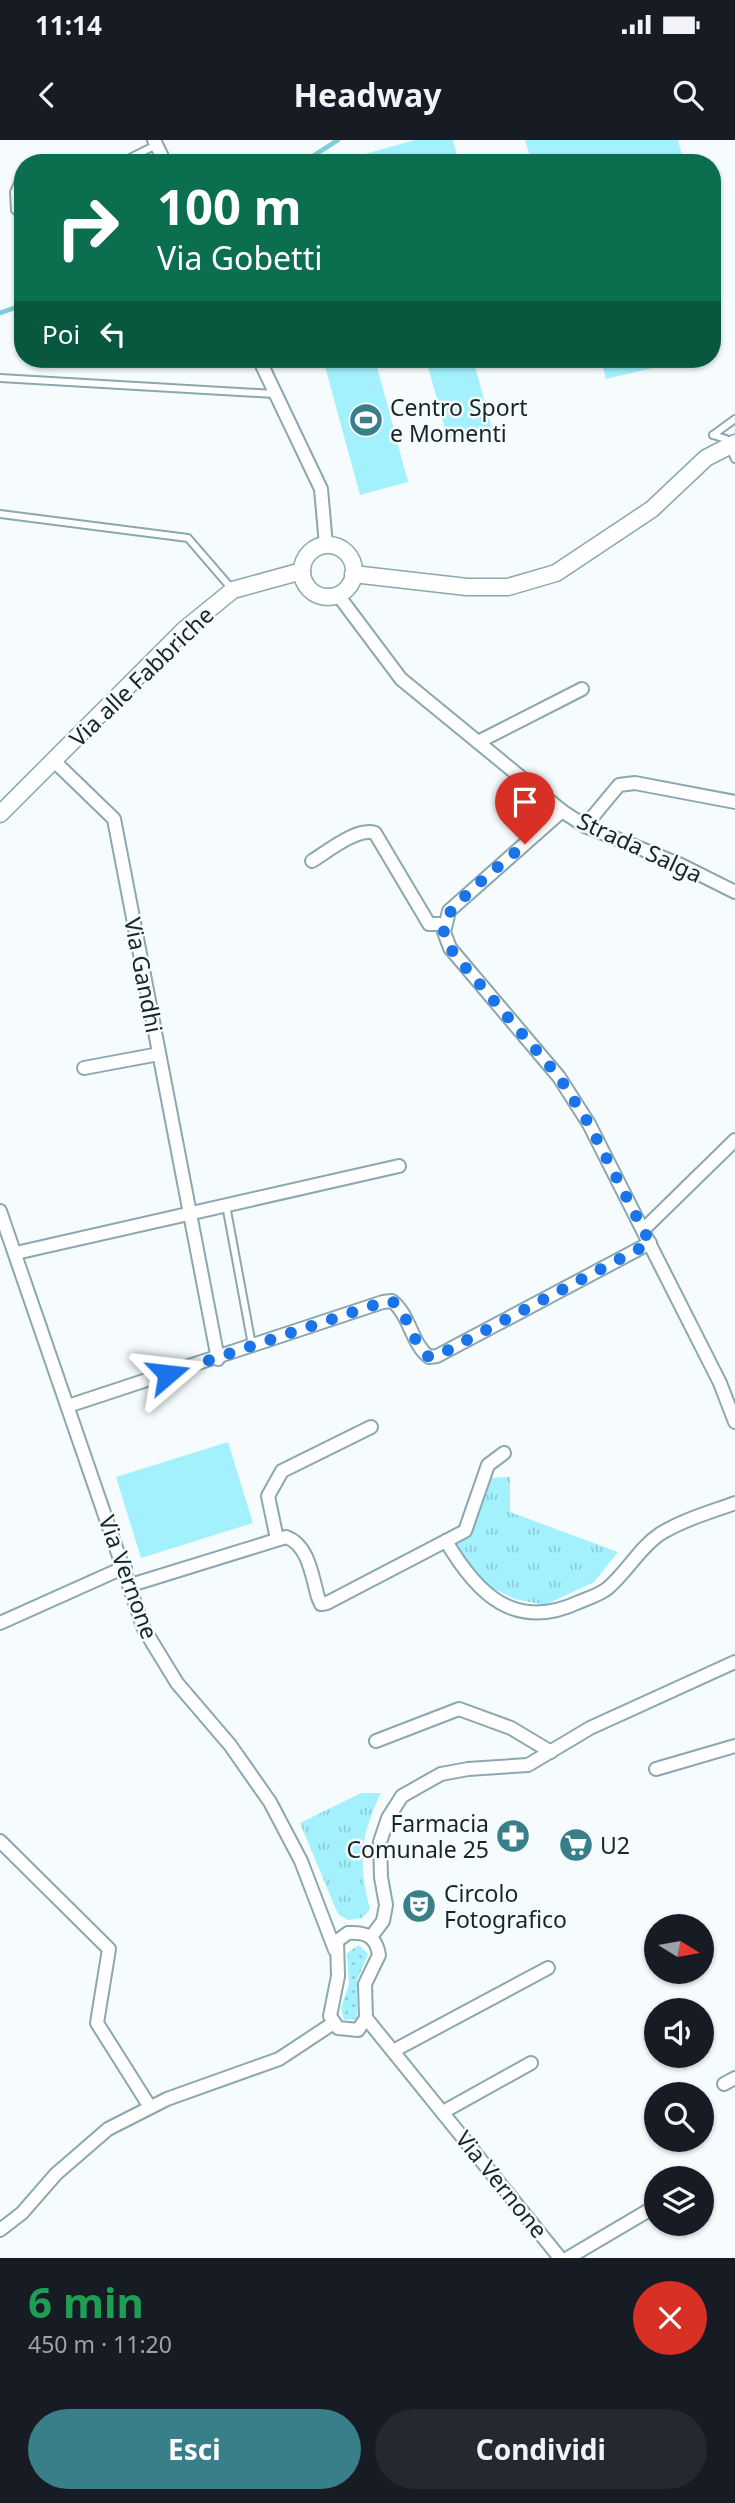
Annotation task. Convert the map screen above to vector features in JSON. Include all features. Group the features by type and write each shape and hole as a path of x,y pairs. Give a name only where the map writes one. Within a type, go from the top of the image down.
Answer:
{"street":[{"path":"263,368 321,489 326,545"},
{"path":"354,573 467,587 508,587 556,573 652,509 706,458 733,449"},
{"path":"326,545 346,553 354,573 348,586 338,595 323,596 310,591 303,581 302,571 306,556 312,550 326,545"},
{"name":"Via alle Fabbriche","path":"0,814 185,629 233,590 302,571"},
{"name":"Strada Salga","path":"338,595 401,679 562,811 585,826 681,865 735,892"},
{"path":"478,742 582,689"},
{"name":"Via Gandhi","path":"54,761 114,819 218,1359"},
{"path":"585,826 619,785 635,783 735,802"},
{"path":"562,811 449,911 444,925 450,948 559,1077 589,1124 720,1383 735,1422"},
{"path":"312,861 358,834 368,830 375,832 429,924 444,925"},
{"path":"84,1068 159,1054"},
{"path":"643,1230 735,1140"},
{"path":"9,1249 190,1213 399,1166"},
{"name":"Via Vernone","path":"0,1211 9,1249 68,1406 144,1629 158,1656 194,1705 230,1745 281,1820 301,1861 335,1950 338,1976 330,2008 332,2024"},
{"path":"68,1406 392,1301 399,1307 422,1351 429,1357 437,1356 650,1243"},
{"path":"277,1539 268,1496 282,1471 371,1427"},
{"path":"131,1585 286,1537 296,1541 303,1549 321,1604 465,1531 488,1465 504,1453"},
{"path":"446,1541 465,1574 496,1601 525,1612 559,1612 607,1589 644,1546 662,1533 735,1503"},
{"path":"0,1623 125,1567"},
{"path":"371,1937 383,1921 386,1905 381,1877 380,1842 387,1818 402,1796 441,1774 468,1769 528,1766 590,1728 735,1662"},
{"path":"376,1741 458,1709 511,1728 551,1752"},
{"path":"656,1769 735,1746"},
{"path":"0,1841 108,1949 97,2022 150,2107"},
{"path":"0,2230 100,2136 150,2107 279,2059 332,2024 352,2031 358,2030 366,2018 365,1984 379,1955 371,1937 364,1933 348,1933 337,1941 335,1950"},
{"path":"393,2051 548,1968"},
{"name":"Via Vernone","path":"366,2018 560,2258"},
{"name":"Via Vernone","path":"443,2112 531,2063"},
{"path":"568,2258 644,2213"}],"lane":[{"path":"135,154 155,142"},
{"path":"0,378 276,394"},
{"path":"733,449 726,439 713,435 735,419"},
{"path":"0,514 188,538 233,590"},
{"path":"226,1205 252,1347"}],"green space":[{"path":"415,140 453,140 457,154 365,154"},
{"path":"525,140 678,140 682,154 529,154"},
{"name":"Centro Sport e Momenti","path":"325,368 377,368 408,482 360,495"},
{"path":"428,368 475,368 492,428 448,440"},
{"path":"603,368 652,368 606,379"},
{"path":"228,1442 253,1523 141,1558 116,1477"},
{"path":"510,1477 510,1512 618,1552 594,1582 545,1605 515,1599 490,1587 471,1567 457,1544 467,1535 487,1478"},
{"path":"361,1793 381,1793 369,1823 363,1850 364,1877 370,1909 362,1918 348,1920 338,1914 300,1823"},
{"path":"359,1945 368,1954 357,1980 357,2019 344,2020 341,2008 349,1984 347,1953"}],"waterway":[{"path":"316,154 338,140"},
{"path":"0,313 14,308"}],"place":[{"name":"Centro Sport e Momenti","path":"366,420"},
{"name":"Farmacia Comunale 25","path":"513,1836"},
{"name":"U2","path":"576,1845"},
{"name":"Circolo Fotografico","path":"419,1906"}],"route":[{"path":"168,1374 392,1301 399,1307 422,1351 429,1357 437,1356 650,1243 589,1124 559,1077 460,961 450,948 444,932 449,911 525,844"}]}
